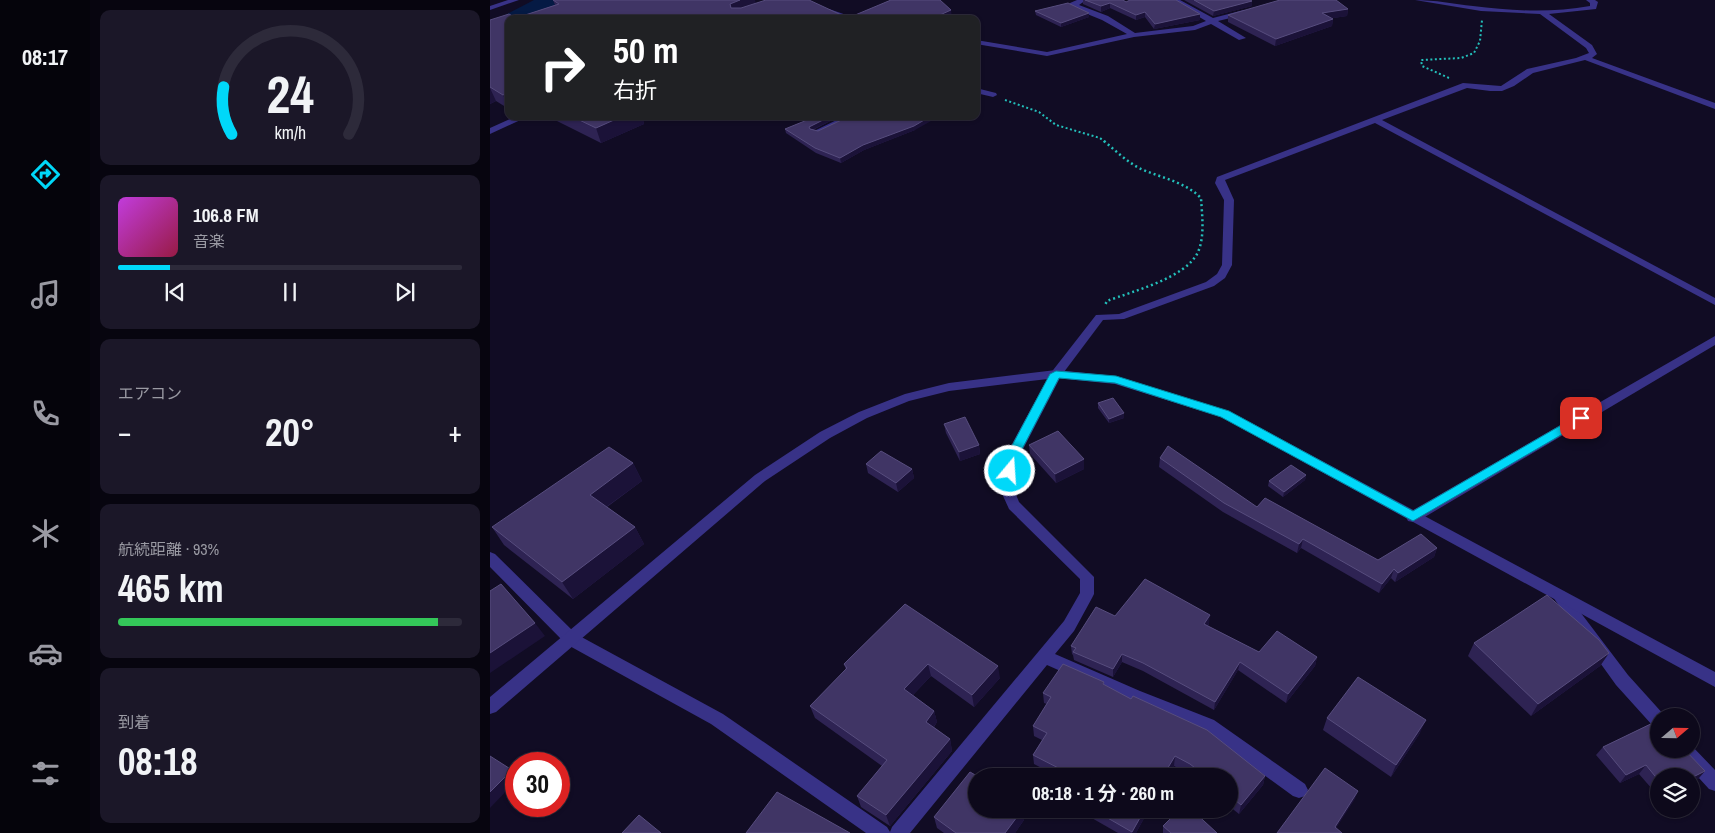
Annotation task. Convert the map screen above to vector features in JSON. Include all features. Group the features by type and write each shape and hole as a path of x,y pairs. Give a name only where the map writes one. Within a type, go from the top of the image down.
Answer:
{"street":[{"path":"490,8 515,0"},
{"path":"1082,0 1073,5 1105,18 1134,35"},
{"path":"1175,0 1242,38"},
{"path":"1419,0 1481,9 1540,11 1586,9 1593,7 1594,2 1590,0"},
{"path":"816,8 841,15"},
{"path":"980,43 1047,54 1134,35 1196,28 1211,21 1250,10"},
{"path":"898,833 1069,626 1087,594 1087,577 1014,505 1006,487 1013,455 1056,374 1100,317 1128,315 1210,284 1220,276 1227,265 1229,200 1220,183 1220,179 1466,85 1497,89 1514,84 1527,72 1546,65 1586,58 1593,54 1588,46 1540,11"},
{"path":"1586,58 1715,106"},
{"path":"980,91 993,95"},
{"path":"490,131 515,120"},
{"path":"816,132 844,120"},
{"path":"1376,120 1715,302"},
{"path":"1413,517 1715,340"},
{"path":"490,707 760,478 824,435 863,415 905,398 949,387 1056,374 1116,380 1225,414 1715,680"},
{"path":"490,558 571,639 717,719 881,833"},
{"path":"1560,596 1622,680 1650,711"},
{"path":"1044,656 1134,696 1208,725 1299,790"},
{"path":"1692,758 1715,783"}],"path":[{"path":"1466,85 1427,70 1422,66 1421,60 1458,58 1474,52 1478,48 1481,29 1481,9"},
{"path":"993,95 1039,112 1056,124 1100,138 1125,160 1142,169 1192,189 1200,198 1202,228 1198,254 1183,269 1107,301 1100,317"}],"building":[{"path":"553,0 740,0 730,4 731,8 741,8 766,0 809,0 841,15 525,15 559,4"},
{"path":"891,0 940,0 951,10 940,15 855,15"},
{"path":"1085,0 1123,0 1126,2 1130,0 1176,0 1200,14 1155,24 1145,12 1136,15 1110,3 1101,6"},
{"path":"1194,0 1250,0 1252,1 1214,11"},
{"path":"1280,0 1336,0 1348,9 1322,13 1333,19 1276,39 1228,15"},
{"path":"1068,3 1089,13 1061,23 1035,11"},
{"path":"505,15 505,94 503,95 490,87 490,20"},
{"path":"579,120 614,120 596,128"},
{"path":"807,120 823,120 809,127 818,131 841,120 924,120 914,126 863,145 840,158 815,148 785,129"},
{"path":"1113,398 1124,413 1109,419 1098,403"},
{"path":"965,417 979,445 959,452 944,424"},
{"path":"1058,431 1084,459 1055,474 1029,445"},
{"path":"1168,446 1257,507 1265,498 1378,560 1421,534 1437,548 1398,573 1394,569 1382,584 1303,539 1299,544 1224,503 1160,458"},
{"path":"609,447 633,463 590,495 635,527 562,582 492,527"},
{"path":"881,451 912,469 896,483 866,464"},
{"path":"1291,465 1306,475 1284,492 1269,481"},
{"path":"1145,579 1210,615 1204,624 1259,652 1277,631 1317,657 1288,694 1240,662 1215,702 1143,663 1122,654 1113,669 1073,652 1076,648 1071,646 1096,607 1115,616"},
{"path":"501,584 535,623 490,653 490,591"},
{"path":"1547,595 1599,640 1609,653 1538,704 1474,643"},
{"path":"905,604 998,666 972,695 928,664 904,689 934,711 926,722 950,739 886,815 857,796 887,760 810,706 847,668 844,664"},
{"path":"1063,664 1104,682 1103,684 1131,699 1133,696 1207,730 1265,776 1241,805 1238,802 1238,768 1195,768 1175,756 1168,768 1058,768 1033,755 1047,733 1033,726 1051,697 1043,693"},
{"path":"1358,677 1426,720 1396,765 1327,718"},
{"path":"1650,724 1650,758 1693,758 1705,771 1700,774 1700,768 1650,768 1650,770 1646,765 1626,775 1603,747"},
{"path":"490,756 505,766 505,777 490,792"},
{"path":"1325,768 1358,791 1335,827 1342,833 1277,833"},
{"path":"968,774 968,818 1016,818 1005,833 956,833 934,817"},
{"path":"777,792 850,833 746,833"},
{"path":"639,815 661,833 622,833"},
{"path":"1108,818 1140,818 1132,832"},
{"path":"1171,818 1201,818 1217,833 1171,833 1163,826"}],"waterway":[{"path":"520,15 550,0"}],"route":[{"path":"1010,471 1013,455 1056,374 1116,380 1225,414 1413,517 1581,418"}]}
